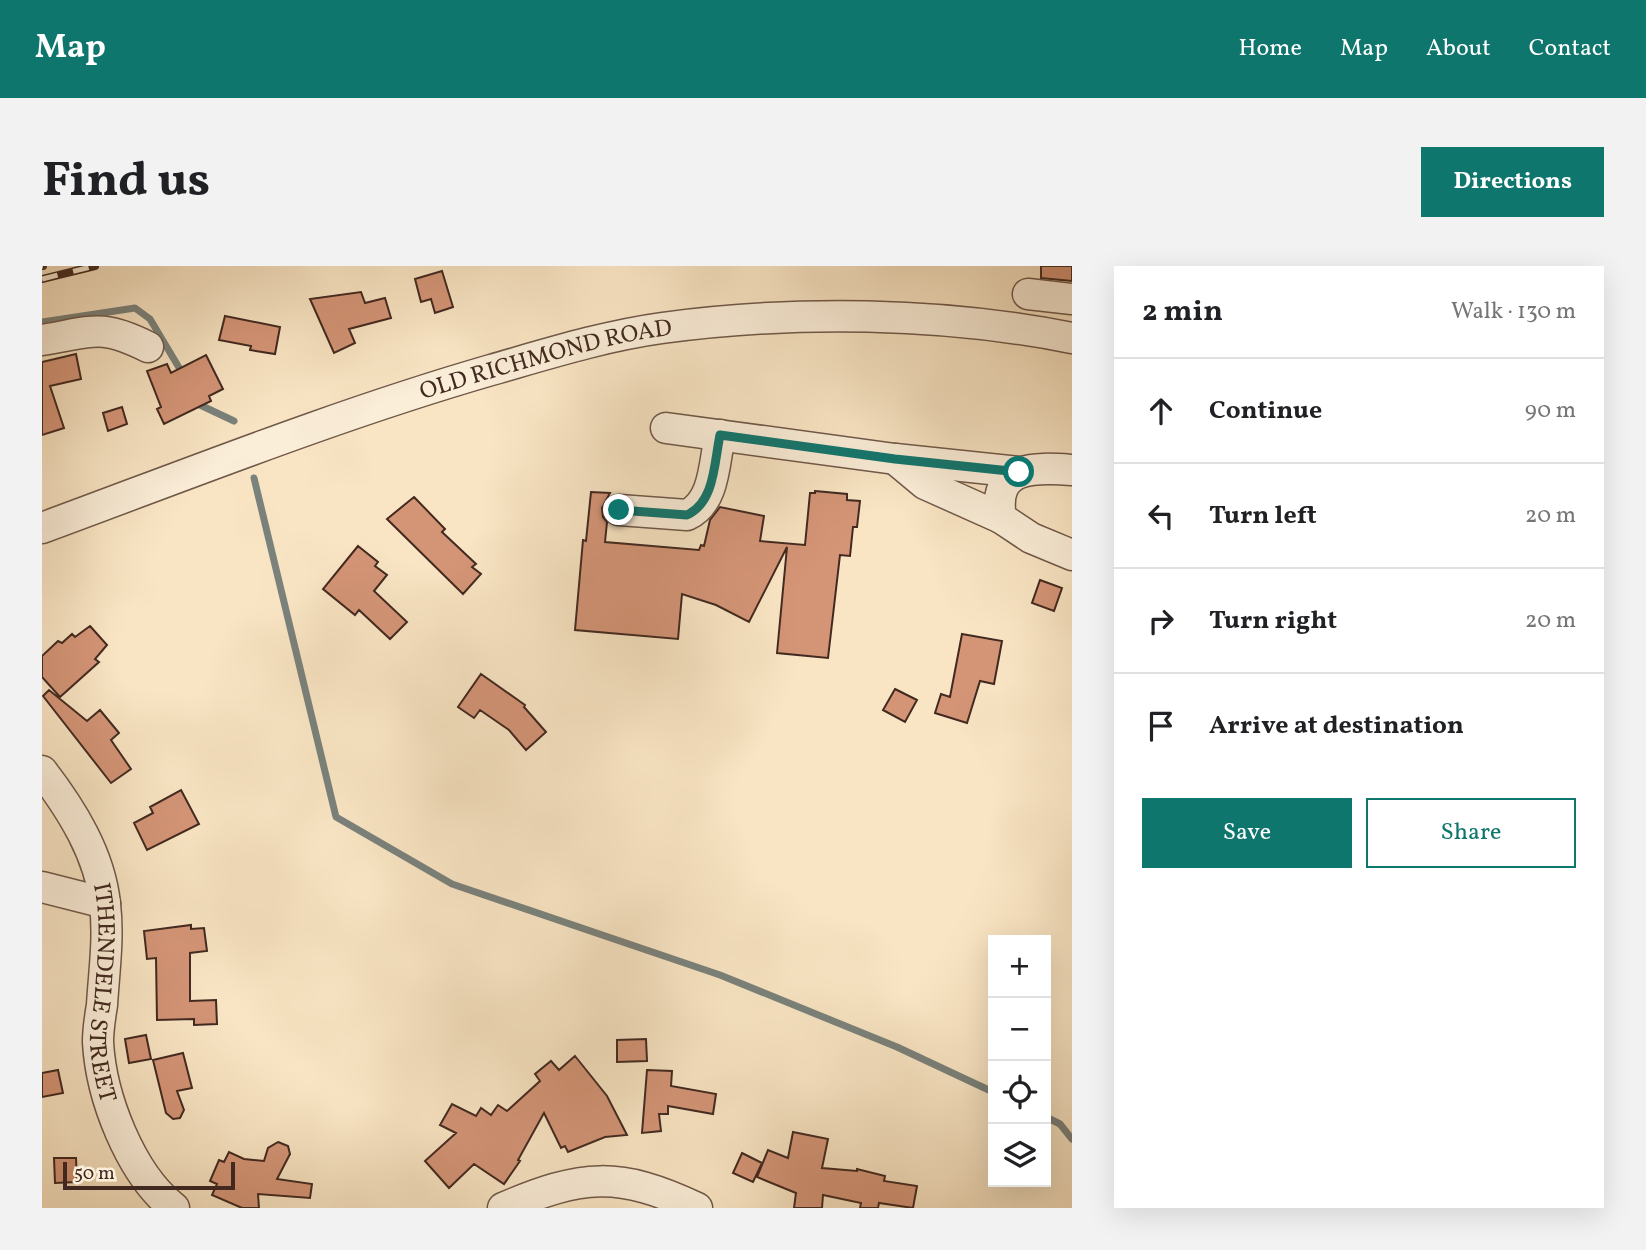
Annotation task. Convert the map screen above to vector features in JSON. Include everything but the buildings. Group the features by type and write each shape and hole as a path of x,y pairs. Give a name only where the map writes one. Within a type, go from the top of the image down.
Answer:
{"street":[{"path":"1028,294 1072,299"},
{"name":"OLD RICHMOND ROAD","path":"42,528 433,387 555,352 661,329 786,317 913,318 1072,338"},
{"path":"42,340 92,330 108,330 126,335 148,347"},
{"path":"666,428 895,459 1019,472 1043,468 1072,470"},
{"path":"619,510 687,515 696,511 708,494 720,435"},
{"path":"895,459 925,484 1001,518 1031,538 1072,555"},
{"path":"1001,518 999,503 1002,488 1019,472"},
{"name":"ITHENDELE STREET","path":"42,771 71,811 87,842 97,868 105,903 107,945 98,1042 105,1085 120,1131 138,1165 174,1208"},
{"path":"42,887 105,903"},
{"path":"503,1208 538,1193 590,1180 628,1182 668,1194 697,1208"}],"waterway":[{"path":"42,322 135,308 150,319 184,376"},
{"path":"196,399 200,405 234,421"},
{"path":"254,478 336,817 452,884 720,975 897,1047 988,1090"},
{"path":"1051,1120 1060,1124 1072,1139"}],"railway":[{"path":"42,279 95,266"}],"route":[{"path":"619,510 687,515 696,511 708,494 720,435 895,459 1019,472"}]}
